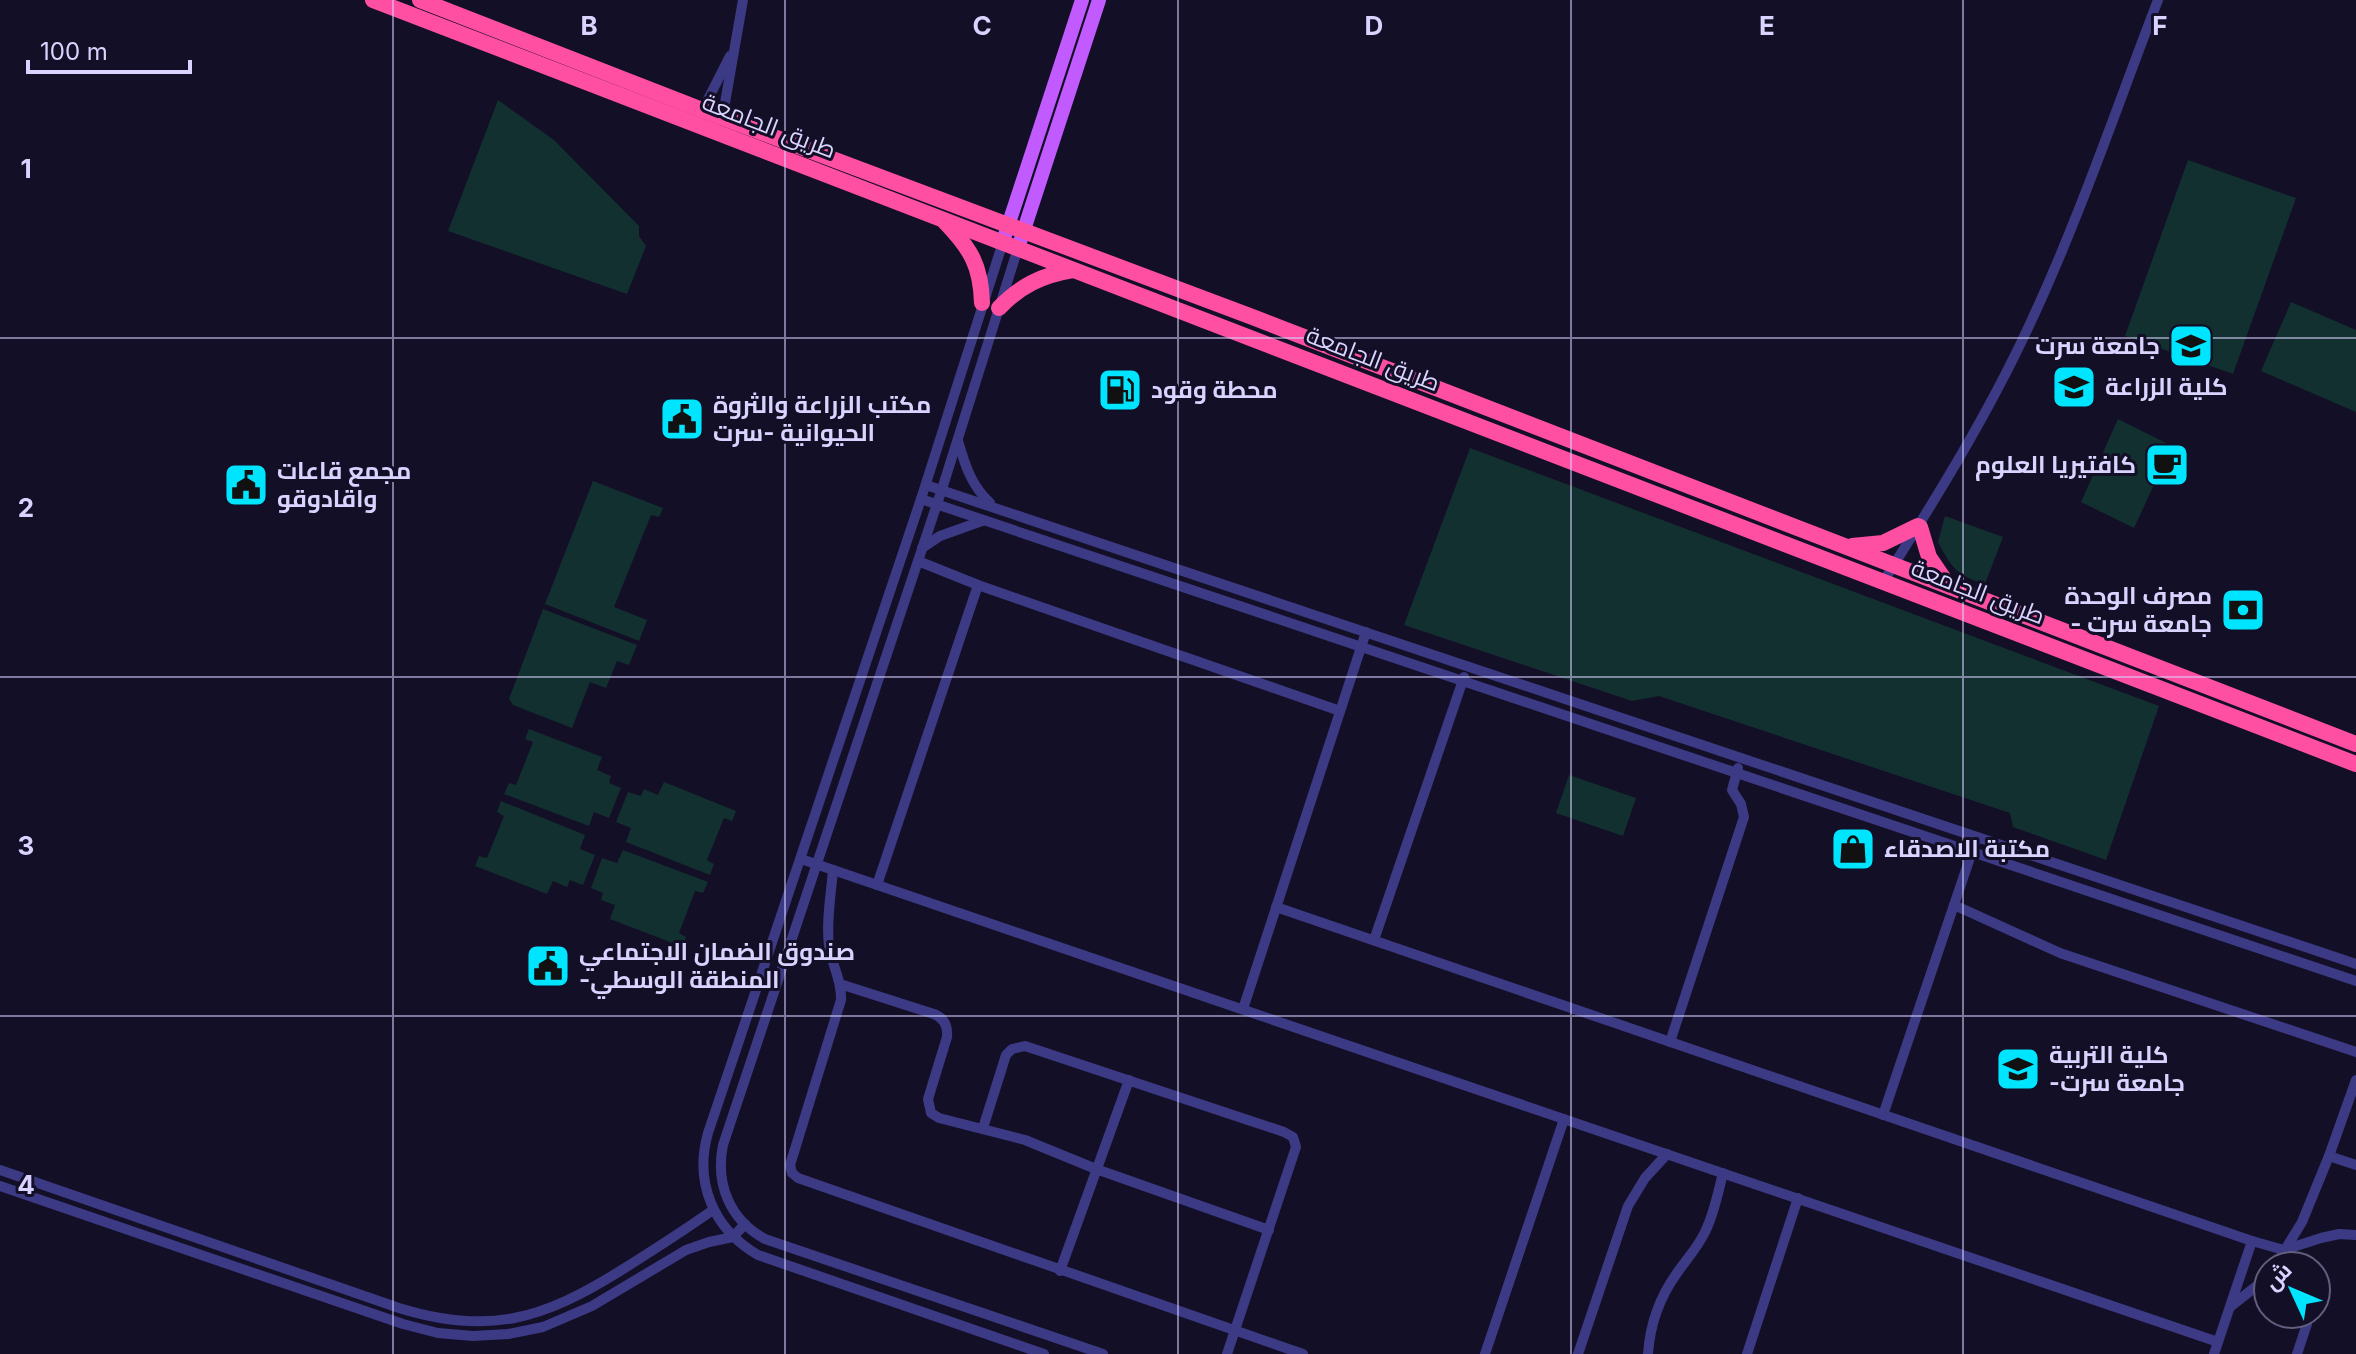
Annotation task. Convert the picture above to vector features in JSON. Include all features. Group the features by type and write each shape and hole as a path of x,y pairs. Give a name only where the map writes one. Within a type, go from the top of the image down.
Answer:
{"highway":[{"name":"طريق الجامعة","path":"373,0 700,117"},
{"name":"طريق الجامعة","path":"420,0 941,218 2356,764"},
{"name":"طريق الجامعة","path":"720,125 1016,228 1196,296 2356,744"},
{"path":"941,218 959,237 977,264 991,306 1039,278 1076,270"},
{"path":"1190,314 1196,296"},
{"path":"1508,437 1514,419"},
{"path":"1844,546 1883,543 1922,522 1924,545 1929,557 1949,586"}],"main road":[{"path":"1016,228 1082,0"},
{"path":"1010,245 1099,0"}],"street":[{"path":"720,125 743,0"},
{"path":"1889,584 2028,330 2158,0"},
{"path":"700,117 737,44"},
{"path":"1010,245 942,489 723,1145 721,1177 728,1201 745,1224 773,1242 1103,1354"},
{"path":"1010,245 921,499 703,1155 704,1178 713,1210 733,1237 749,1250 767,1259 1044,1354"},
{"path":"957,439 970,477 979,493 995,507"},
{"path":"926,485 2356,964"},
{"path":"921,499 2356,981"},
{"path":"922,548 940,536 983,520"},
{"path":"918,561 978,585 1340,711"},
{"path":"877,885 978,585"},
{"path":"1243,1009 1366,632"},
{"path":"1374,940 1467,666"},
{"path":"1670,1042 1744,817 1741,804 1732,790 1741,758"},
{"path":"1883,1115 1977,837"},
{"path":"801,859 2218,1342"},
{"path":"833,870 828,936 840,984 840,1009 790,1165 792,1173 798,1178 1060,1271 1303,1354"},
{"path":"1954,905 2060,953 2356,1052"},
{"path":"1276,907 2252,1241 2284,1250 2339,1234 2356,1235"},
{"path":"840,984 942,1019 947,1027 947,1037 929,1094 929,1108 939,1118 1049,1148 1096,1169 1269,1230"},
{"path":"983,1128 1006,1055 1016,1047 1029,1047 1293,1137 1296,1147 1227,1354"},
{"path":"1060,1271 1129,1080"},
{"path":"2284,1250 2302,1222 2356,1080"},
{"path":"1485,1354 1564,1119"},
{"path":"1578,1354 1628,1206 1645,1178 1667,1154"},
{"path":"2329,1156 2356,1165"},
{"path":"0,1170 399,1308 461,1322 508,1320 553,1308 621,1270 713,1210"},
{"path":"1648,1354 1654,1315 1664,1293 1704,1235 1723,1173"},
{"path":"704,1178 721,1177"},
{"path":"0,1186 403,1324 455,1335 508,1334 552,1324 592,1306 686,1250 733,1237 745,1224"},
{"path":"1747,1354 1798,1198"},
{"path":"2214,1354 2252,1241"},
{"path":"2230,1307 2252,1290"},
{"path":"2297,1354 2305,1330"}],"green space":[{"path":"498,100 554,140 639,226 639,236 646,246 627,294 448,231"},
{"path":"2188,160 2296,198 2233,374 2125,336"},
{"path":"2291,302 2356,330 2356,412 2261,371"},
{"path":"2118,419 2172,446 2134,528 2081,502"},
{"path":"1470,448 2159,706 2106,860 2013,827 2010,813 1659,696 1632,701 1404,625"},
{"path":"593,481 663,508 659,517 651,515 614,607 647,620 639,641 545,604"},
{"path":"1945,516 2003,537 1985,584 1961,574 1947,558 1938,542"},
{"path":"543,609 637,645 629,665 617,661 606,688 590,682 572,728 513,705 509,699"},
{"path":"529,729 602,757 597,770 611,776 609,783 621,788 609,818 594,812 589,826 504,794 509,783 516,785 533,742 525,739"},
{"path":"1569,775 1636,798 1623,836 1556,813"},
{"path":"664,782 736,811 732,821 724,818 707,860 714,864 710,875 626,842 631,828 616,822 628,792 641,796 644,789 658,795"},
{"path":"501,801 585,835 580,849 595,855 583,885 570,880 567,887 553,881 547,894 475,866 479,856 487,858 504,816 497,812"},
{"path":"623,850 708,882 703,893 695,891 679,933 686,937 683,947 610,919 615,905 601,900 603,893 591,888 602,858 617,863"}],"place":[{"name":"جامعة سرت","path":"2191,346"},
{"name":"كلية الزراعة","path":"2074,387"},
{"name":"محطة وقود","path":"1120,390"},
{"name":"مكتب الزراعة والثروة الحيوانية -سرت","path":"682,419"},
{"name":"كافتيريا العلوم","path":"2167,465"},
{"name":"مجمع قاعات واقادوقو","path":"246,485"},
{"name":"مصرف الوحدة - جامعة سرت","path":"2243,610"},
{"name":"مكتبة الاصدقاء","path":"1853,849"},
{"name":"صندوق الضمان الاجتماعي -المنطقة الوسطي","path":"548,966"},
{"name":"كلية التربية -جامعة سرت","path":"2018,1069"}]}
